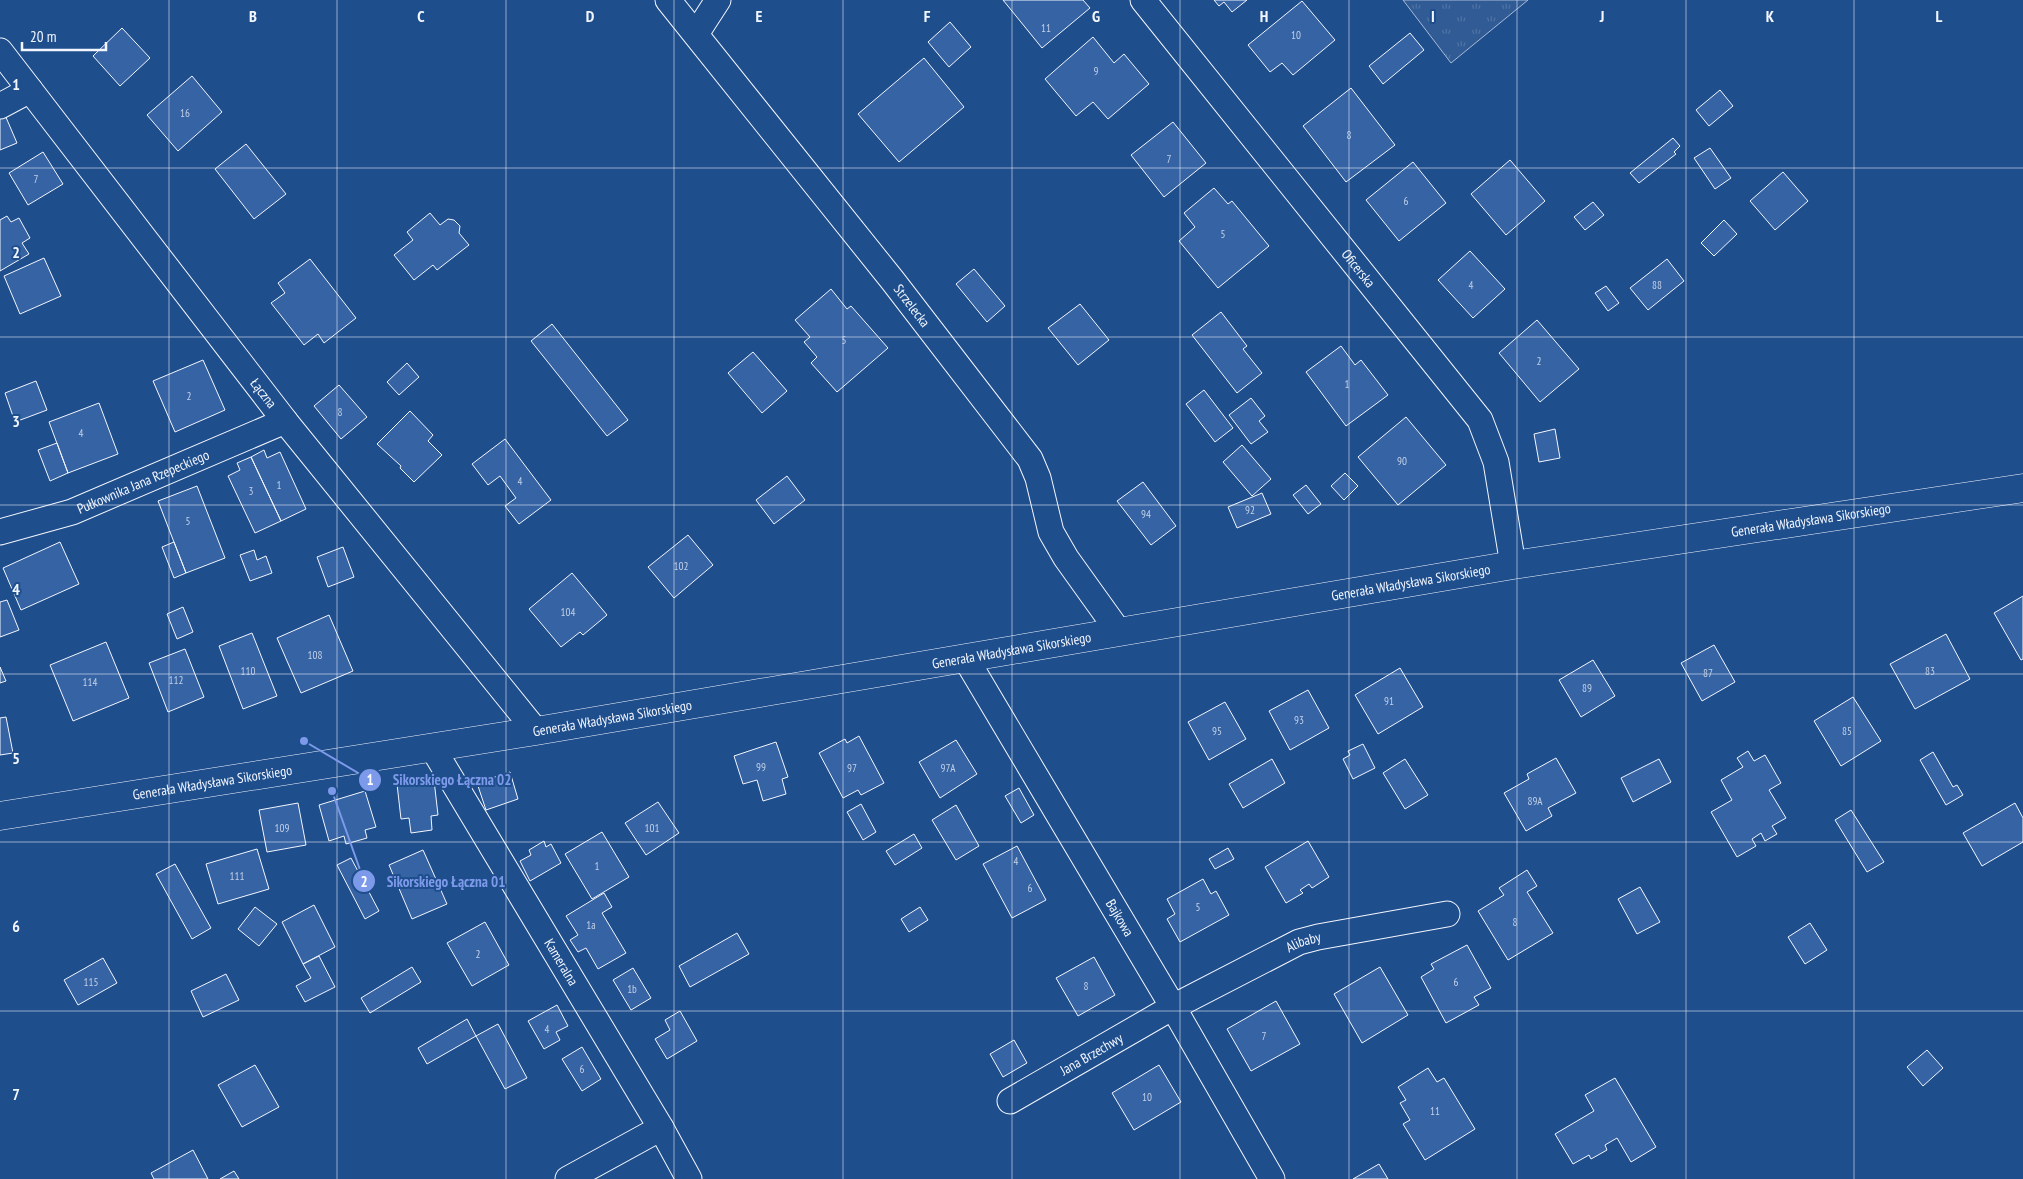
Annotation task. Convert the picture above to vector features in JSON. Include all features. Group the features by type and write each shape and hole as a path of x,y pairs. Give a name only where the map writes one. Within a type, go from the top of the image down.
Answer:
{"street":[{"name":"Strzelecka","path":"668,0 894,281 1030,459 1038,478 1051,532 1066,558 1119,632"},
{"path":"696,34 718,0"},
{"name":"Oficerska","path":"1143,0 1480,420 1496,462 1513,565"},
{"name":"Łączna","path":"0,51 284,421 536,731"},
{"path":"0,106 30,90"},
{"name":"Pułkownika Jana Rzepeckiego","path":"0,532 72,512 284,421"},
{"name":"Generała Władysława Sikorskiego","path":"0,816 536,731 1513,565 2023,488"},
{"name":"Bajkowa","path":"966,659 1173,1007 1272,1179"},
{"name":"Kameralna","path":"432,747 661,1128 689,1179"},
{"name":"Alibaby","path":"1173,1007 1299,942 1447,914"},
{"name":"Jana Brzechwy","path":"1010,1101 1173,1007"},
{"path":"568,1179 661,1128"}],"green space":[{"path":"1403,0 1528,0 1451,63"}],"building":[{"path":"1003,0 1083,0 1090,8 1042,48"},
{"path":"1214,0 1247,0 1232,12 1224,2 1219,6"},
{"path":"1302,1 1335,40 1293,75 1282,63 1270,72 1248,45"},
{"path":"950,22 971,47 949,67 928,42"},
{"path":"122,28 150,58 120,86 93,56"},
{"path":"1410,33 1424,50 1383,84 1369,66"},
{"path":"1093,37 1114,63 1124,54 1149,84 1108,119 1093,102 1076,116 1045,79"},
{"path":"924,58 964,107 899,162 858,114"},
{"path":"192,76 222,112 178,151 147,115"},
{"path":"1351,88 1395,145 1346,182 1303,126"},
{"path":"1720,90 1733,106 1709,126 1696,110"},
{"path":"5,115 17,143 0,150 0,117"},
{"path":"1173,122 1206,163 1164,197 1131,155"},
{"path":"1673,138 1680,146 1674,152 1676,154 1639,183 1630,173"},
{"path":"246,144 286,194 254,219 215,169"},
{"path":"1710,148 1731,178 1715,189 1694,158"},
{"path":"43,152 63,184 28,205 9,173"},
{"path":"1510,160 1545,201 1506,235 1471,194"},
{"path":"1413,162 1446,203 1399,241 1366,200"},
{"path":"1783,172 1808,201 1775,230 1750,201"},
{"path":"1214,188 1228,204 1232,201 1269,246 1218,288 1179,241 1195,227 1184,213"},
{"path":"1593,202 1604,215 1585,230 1574,217"},
{"path":"430,213 440,225 448,219 454,220 460,226 459,233 469,245 437,270 433,265 414,280 394,255 413,240 407,232"},
{"path":"7,216 11,222 19,218 30,238 22,243 29,254 0,271 0,220"},
{"path":"1724,220 1737,234 1714,256 1701,243"},
{"path":"1470,251 1505,289 1473,318 1438,280"},
{"path":"44,258 61,296 20,314 4,276"},
{"path":"310,259 356,318 324,343 318,334 304,345 271,303 285,293 278,283"},
{"path":"1667,259 1684,281 1648,310 1630,288"},
{"path":"974,269 1005,306 987,322 956,284"},
{"path":"1606,286 1619,303 1608,311 1595,293"},
{"path":"831,289 847,309 851,306 888,348 837,392 811,363 817,357 804,342 810,337 795,320"},
{"path":"1080,304 1109,340 1078,365 1048,328"},
{"path":"1221,312 1247,346 1243,349 1262,373 1237,393 1192,335"},
{"path":"1537,320 1579,369 1540,402 1499,353"},
{"path":"552,324 628,420 607,436 531,341"},
{"path":"1341,346 1355,365 1361,360 1388,395 1346,426 1306,372"},
{"path":"753,352 787,391 762,413 728,373"},
{"path":"203,360 225,410 175,432 153,381"},
{"path":"407,363 419,377 399,395 387,382"},
{"path":"36,381 47,410 15,422 5,393"},
{"path":"339,385 367,417 341,439 314,406"},
{"path":"1204,390 1233,428 1215,442 1186,404"},
{"path":"1251,398 1265,416 1259,421 1268,432 1251,444 1229,415"},
{"path":"99,403 118,454 68,473 49,422"},
{"path":"410,411 433,435 428,441 442,455 414,482 400,468 401,466 377,444"},
{"path":"1406,417 1446,465 1398,505 1358,457"},
{"path":"1555,429 1560,458 1539,462 1534,434"},
{"path":"505,439 551,500 519,524 505,506 516,498 500,476 488,485 472,464"},
{"path":"57,443 68,473 50,481 38,450"},
{"path":"1242,445 1271,479 1252,496 1223,462"},
{"path":"264,450 267,458 280,452 306,509 281,521 251,457"},
{"path":"251,457 281,521 255,533 228,476 240,470 237,463"},
{"path":"1345,473 1358,486 1344,500 1331,486"},
{"path":"787,476 805,500 774,524 756,500"},
{"path":"1143,482 1176,526 1151,545 1117,501"},
{"path":"1306,485 1321,504 1308,514 1293,495"},
{"path":"197,486 225,558 186,573 158,501"},
{"path":"1262,493 1271,514 1237,528 1228,507"},
{"path":"688,535 713,565 674,598 648,567"},
{"path":"60,542 79,584 21,610 3,568"},
{"path":"174,542 186,573 174,578 162,547"},
{"path":"343,547 354,577 328,587 317,557"},
{"path":"254,550 257,560 266,556 272,573 250,581 240,555"},
{"path":"572,573 607,615 583,635 580,632 561,647 529,609"},
{"path":"2023,596 2023,659 2021,660 1994,613"},
{"path":"7,600 19,630 0,637 0,602"},
{"path":"183,607 193,632 177,639 167,614"},
{"path":"329,615 353,671 301,693 277,638"},
{"path":"252,633 277,696 243,709 219,646"},
{"path":"1946,634 1970,679 1915,709 1890,664"},
{"path":"106,642 129,698 73,721 50,665"},
{"path":"1714,645 1735,682 1702,701 1681,663"},
{"path":"185,649 204,697 168,712 149,663"},
{"path":"1593,660 1615,696 1581,717 1559,680"},
{"path":"0,667 6,681 0,683"},
{"path":"1400,668 1423,707 1378,734 1355,695"},
{"path":"1308,690 1329,728 1290,750 1269,711"},
{"path":"1853,697 1881,741 1841,766 1814,721"},
{"path":"1225,702 1246,739 1209,760 1188,722"},
{"path":"6,717 13,753 0,755 0,718"},
{"path":"859,736 884,783 861,795 858,790 843,798 819,753 845,739 847,743"},
{"path":"956,740 977,774 940,798 919,762"},
{"path":"776,742 788,777 782,779 786,794 763,801 757,780 743,784 734,756"},
{"path":"1363,744 1375,768 1353,779 1343,759 1350,755 1348,751"},
{"path":"1748,751 1754,761 1765,755 1781,783 1769,790 1786,818 1772,826 1777,834 1765,841 1761,833 1752,839 1756,846 1737,857 1711,812 1732,800 1721,780 1743,767 1737,758"},
{"path":"1933,752 1953,787 1957,785 1963,795 1946,805 1920,760"},
{"path":"1556,758 1576,793 1548,808 1552,816 1526,831 1504,793 1529,779 1527,774"},
{"path":"1272,759 1285,783 1243,808 1229,784"},
{"path":"1405,759 1428,795 1405,809 1383,773"},
{"path":"1659,759 1671,782 1633,802 1621,778"},
{"path":"510,772 518,799 486,810 477,783"},
{"path":"434,780 438,815 431,816 432,830 411,833 409,818 401,819 397,784"},
{"path":"1019,788 1034,815 1021,823 1005,796"},
{"path":"365,791 376,827 365,830 367,838 346,844 344,836 329,841 319,805"},
{"path":"658,802 679,833 646,855 625,823"},
{"path":"298,803 306,845 267,852 259,810"},
{"path":"2015,803 2023,818 2023,842 1982,866 1963,833"},
{"path":"861,804 876,832 863,840 847,812"},
{"path":"956,805 979,846 956,860 932,820"},
{"path":"1851,810 1884,862 1867,872 1835,820"},
{"path":"602,832 629,877 592,899 565,854"},
{"path":"914,834 922,848 895,865 886,851"},
{"path":"544,841 546,847 551,844 561,863 530,881 520,861 531,855 529,850"},
{"path":"1308,841 1329,877 1312,888 1309,884 1300,890 1303,893 1286,903 1265,867"},
{"path":"1017,846 1046,900 1012,918 983,864"},
{"path":"1228,848 1234,859 1215,869 1209,859"},
{"path":"257,849 269,889 218,904 206,864"},
{"path":"423,850 447,904 412,919 389,865"},
{"path":"351,858 379,911 365,919 337,865"},
{"path":"175,864 211,928 192,939 156,874"},
{"path":"1527,870 1537,886 1527,892 1553,933 1508,960 1478,911 1504,895 1499,888"},
{"path":"1203,879 1211,894 1216,891 1229,915 1180,942 1167,919 1175,914 1167,899"},
{"path":"1640,887 1660,922 1637,934 1618,899"},
{"path":"604,893 612,907 602,913 626,953 598,969 586,948 578,952 570,940 578,935 566,916"},
{"path":"314,905 335,947 303,964 282,922"},
{"path":"255,907 277,924 259,946 238,929"},
{"path":"920,907 928,920 909,932 901,919"},
{"path":"485,922 509,965 472,986 447,943"},
{"path":"1810,923 1827,950 1805,964 1788,937"},
{"path":"737,933 749,954 690,987 679,966"},
{"path":"1467,945 1491,988 1474,997 1479,1005 1446,1023 1421,977 1434,969 1431,964"},
{"path":"319,956 335,987 305,1002 296,986 311,978 303,964"},
{"path":"1094,957 1115,995 1078,1016 1056,978"},
{"path":"103,958 117,983 78,1005 64,980"},
{"path":"412,967 421,982 370,1013 361,998"},
{"path":"1380,967 1408,1015 1362,1043 1334,994"},
{"path":"633,968 651,998 631,1010 613,980"},
{"path":"226,974 239,1000 203,1017 191,991"},
{"path":"1276,1001 1300,1044 1251,1071 1227,1029"},
{"path":"557,1005 568,1026 556,1032 560,1040 544,1049 528,1021"},
{"path":"680,1011 697,1041 667,1059 655,1039 670,1030 665,1020"},
{"path":"467,1019 476,1036 427,1064 418,1048"},
{"path":"498,1024 527,1078 505,1089 476,1036"},
{"path":"1014,1040 1027,1063 1003,1077 990,1054"},
{"path":"582,1047 601,1079 582,1091 562,1059"},
{"path":"1927,1050 1943,1068 1923,1086 1907,1067"},
{"path":"255,1065 279,1107 242,1127 218,1085"},
{"path":"1159,1065 1181,1102 1134,1130 1112,1093"},
{"path":"1428,1068 1437,1082 1444,1078 1475,1129 1425,1160 1403,1124 1410,1120 1400,1103 1406,1100 1398,1087"},
{"path":"1615,1078 1656,1147 1631,1162 1617,1138 1605,1145 1607,1150 1591,1159 1589,1155 1573,1164 1555,1134 1594,1111 1585,1095"},
{"path":"193,1150 208,1179 154,1179 151,1173"},
{"path":"1379,1164 1388,1179 1353,1179"},
{"path":"234,1171 239,1179 220,1179"}],"place":[{"name":"Sikorskiego Łączna 02","path":"304,741"},
{"name":"Sikorskiego Łączna 01","path":"332,791"}]}
